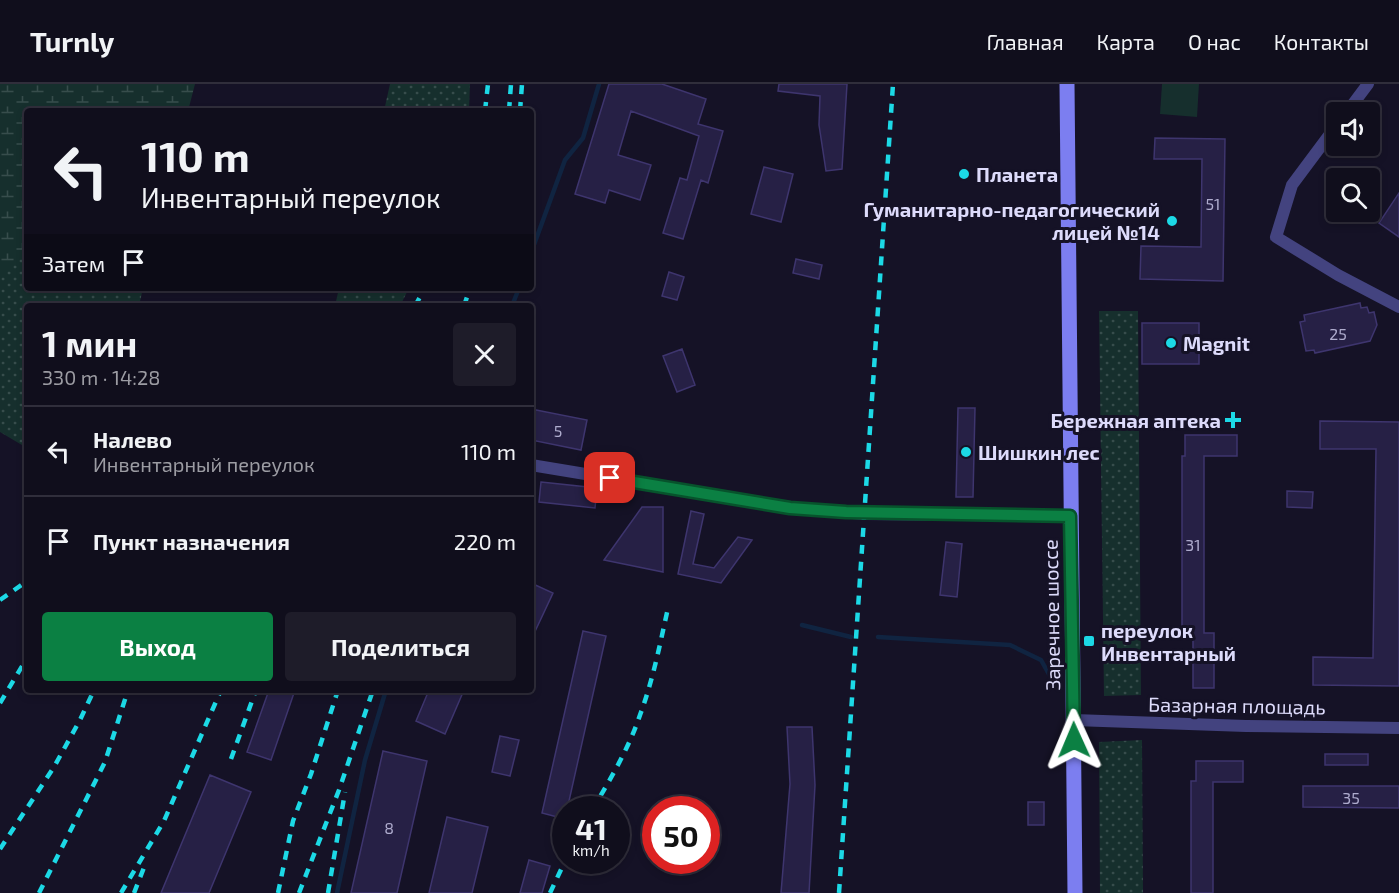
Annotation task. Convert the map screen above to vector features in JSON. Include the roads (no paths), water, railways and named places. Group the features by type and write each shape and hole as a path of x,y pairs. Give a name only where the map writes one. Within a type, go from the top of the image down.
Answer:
{"main road":[{"name":"Заречное шоссе","path":"1067,84 1075,893"}],"street":[{"path":"1354,102 1368,84"},
{"path":"1326,139 1292,185 1276,237 1338,275 1399,307"},
{"path":"534,465 790,508 865,514 1070,516"},
{"name":"Базарная площадь","path":"1074,720 1399,728"}],"waterway":[{"path":"534,245 565,160 583,138 599,84"},
{"path":"513,303 518,291"},
{"path":"802,625 851,637"},
{"path":"878,637 1010,645 1041,660 1050,676"},
{"path":"337,893 365,760 385,693"}],"railway":[{"path":"485,108 488,84"},
{"path":"509,108 511,84"},
{"path":"520,108 522,84"},
{"path":"839,893 893,84"},
{"path":"417,303 423,291"},
{"path":"465,303 469,291"},
{"path":"0,600 24,583"},
{"path":"600,796 619,764 636,727 645,702 668,608"},
{"path":"0,703 24,663"},
{"path":"0,849 54,767 93,693"},
{"path":"39,893 105,762 127,693"},
{"path":"121,893 164,821 220,693"},
{"path":"231,759 255,693"},
{"path":"278,893 293,821 337,693"},
{"path":"299,893 339,790 372,693"},
{"path":"328,893 345,792"},
{"path":"134,893 145,865"},
{"path":"550,893 559,874"}],"place":[{"name":"Планета","path":"964,174"},
{"name":"Гуманитарно-педагогический лицей №14","path":"1172,221"},
{"name":"Magnit","path":"1171,343"},
{"name":"Бережная аптека","path":"1233,420"},
{"name":"Шишкин лес","path":"966,452"},
{"name":"переулок Инвентарный","path":"1089,641"}]}
